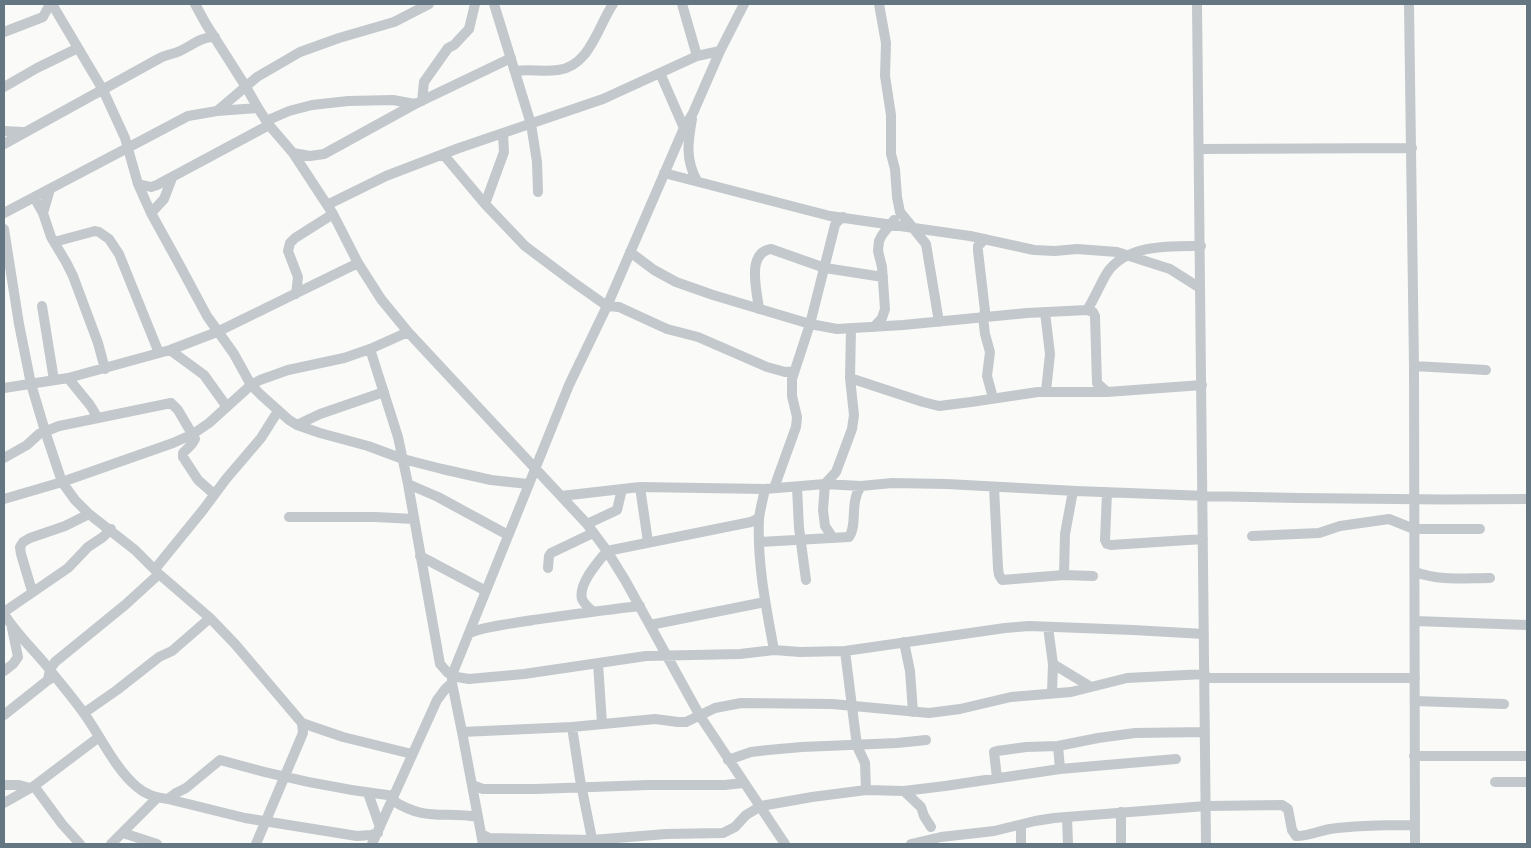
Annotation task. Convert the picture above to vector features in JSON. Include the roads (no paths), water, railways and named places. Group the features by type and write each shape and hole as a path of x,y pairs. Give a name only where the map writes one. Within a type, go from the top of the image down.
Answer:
{"street":[{"path":"4,32 43,17 51,4 103,90 125,138 138,184 207,316 234,354 251,385 278,411 297,425 338,439 368,446 403,459 492,480 528,484"},
{"path":"195,4 258,108 293,153 330,210 358,263 381,299 408,332 587,524 607,551 640,606 666,656 704,713 707,726 728,760 761,806 784,844"},
{"path":"217,111 270,69 300,52 338,38 394,22 429,4"},
{"path":"419,102 424,82 448,48 454,45 469,29 475,4"},
{"path":"494,4 531,124 536,155 538,192"},
{"path":"515,71 558,70 575,63 594,42 600,26 613,4"},
{"path":"682,4 697,56"},
{"path":"697,181 688,159 690,132 694,113 720,51 744,4"},
{"path":"879,4 886,43 885,76 890,115 891,154 895,169 900,212 922,238 928,249 939,322"},
{"path":"1197,4 1204,496 1206,844"},
{"path":"1409,4 1414,366 1415,844"},
{"path":"4,144 160,58 179,52 202,39 215,38"},
{"path":"4,88 37,68 78,48"},
{"path":"296,294 298,277 288,251 290,243 330,210 386,176 443,154 603,100 697,56 720,51"},
{"path":"293,153 310,156 324,154 419,102 511,58"},
{"path":"660,73 684,128"},
{"path":"138,184 150,187 172,178 289,110 348,101 387,100 419,102"},
{"path":"4,213 188,116 217,111 258,108"},
{"path":"357,836 373,844 437,700 452,679 569,384 607,306 684,128 694,113"},
{"path":"4,131 24,132"},
{"path":"485,204 504,152 503,134"},
{"path":"1199,149 1412,148"},
{"path":"443,154 485,204 525,246 607,306 619,307 667,329 698,337 748,360 790,374"},
{"path":"664,173 830,216 985,238 1043,251 1077,249 1117,252 1170,269 1200,288"},
{"path":"152,213 164,199 172,178"},
{"path":"43,213 50,189"},
{"path":"34,197 43,213 48,231 66,262 79,290 105,369"},
{"path":"874,327 882,318 885,309 883,277 878,246 882,235 900,212"},
{"path":"830,216 834,231"},
{"path":"774,650 765,602 757,522 769,488 796,427 797,417 792,396 790,374 810,324 837,222 843,217"},
{"path":"4,229 7,268 32,384 62,482 75,500 89,514 111,529 210,618 235,644 306,728 412,754"},
{"path":"54,242 95,231 109,238 119,254 159,353"},
{"path":"985,238 978,246 978,251 986,311 983,317 985,334 990,352 987,376 993,398"},
{"path":"1087,310 1106,273 1118,261 1130,255 1167,246 1201,246"},
{"path":"759,309 756,260 765,250 771,250 826,268 883,277"},
{"path":"630,252 640,261 666,277 712,295 810,324 837,328 851,329 1087,310 1093,312 1095,316 1097,383 1107,392"},
{"path":"4,388 68,378 170,350 217,332 358,263"},
{"path":"42,306 54,380"},
{"path":"1045,312 1050,354 1046,391"},
{"path":"833,538 825,526 823,510 825,484 836,472 852,429 854,415 850,378 851,329"},
{"path":"4,499 62,482 143,454 193,434 209,423 251,385 260,380 288,370 332,361 370,349 408,332"},
{"path":"370,349 403,459 440,664 452,679 478,817 484,839 537,842 577,838 723,833 735,827 746,816 761,806 812,797 866,790 904,790 956,785 1060,769 1176,759"},
{"path":"170,350 204,375 227,407"},
{"path":"1414,366 1486,370"},
{"path":"68,378 98,418"},
{"path":"850,378 939,406 1046,391 1107,392 1202,385"},
{"path":"297,425 320,414 384,392"},
{"path":"4,458 27,445 39,434 59,426 171,403 178,410 193,434 195,441 182,455 198,480 214,494"},
{"path":"4,715 51,675 65,653 125,605 157,572 214,494 261,438 278,411"},
{"path":"42,416 59,426"},
{"path":"760,542 849,537 851,534 852,488 836,472"},
{"path":"561,496 640,487 769,488 825,484 852,488 892,483 920,483 1204,496 1414,500 1527,499"},
{"path":"408,484 438,497 508,535"},
{"path":"797,486 800,540 806,580"},
{"path":"640,487 648,542"},
{"path":"994,487 1000,577 1005,580 1064,575 1092,576"},
{"path":"587,524 617,510 622,489"},
{"path":"1064,575 1065,534 1073,491"},
{"path":"1107,492 1105,540 1107,544 1203,539"},
{"path":"573,509 578,495"},
{"path":"32,592 20,546 30,538 65,526 89,514"},
{"path":"289,516 414,519"},
{"path":"1252,536 1319,533 1340,526 1389,519 1414,529 1480,529"},
{"path":"94,542 99,534 100,522"},
{"path":"592,611 584,602 582,590 594,566 607,551 757,522"},
{"path":"111,529 94,542 68,568 4,613 12,627 84,713 130,780 142,791 156,798 168,799 228,814 357,836 371,835 379,830"},
{"path":"548,568 551,553 593,533"},
{"path":"420,556 486,591"},
{"path":"1415,572 1430,577 1490,578"},
{"path":"650,625 665,624 765,602"},
{"path":"469,634 496,625 640,606"},
{"path":"84,713 112,694 159,657 172,651 210,618"},
{"path":"1415,622 1527,625"},
{"path":"646,656 665,624"},
{"path":"4,671 18,657 12,627"},
{"path":"452,679 502,677 646,656 740,654 774,650 800,652 844,650 1005,628 1048,627 1204,634"},
{"path":"1048,627 1053,664 1052,692"},
{"path":"904,642 910,671 913,712"},
{"path":"844,650 853,705 857,746 865,763 866,790"},
{"path":"598,663 602,724"},
{"path":"1053,664 1091,687"},
{"path":"462,732 572,727 660,719 686,722 722,706 741,703 853,705 913,712 944,711 1011,697 1052,692 1071,692 1127,678 1205,676 1414,678"},
{"path":"1415,702 1504,704"},
{"path":"572,727 592,838"},
{"path":"256,844 306,728"},
{"path":"997,778 994,752 1026,746 1058,746 1135,733 1205,732"},
{"path":"80,844 32,787 24,785 4,786 6,801 32,787 99,737"},
{"path":"728,760 751,752 768,750 857,746 926,740"},
{"path":"1058,746 1060,769"},
{"path":"1414,756 1527,756"},
{"path":"168,799 193,783 220,760 393,798 403,807 425,814 478,817"},
{"path":"473,790 648,785 725,785 743,782"},
{"path":"1495,782 1527,782"},
{"path":"904,790 921,807 931,827 941,837"},
{"path":"368,793 379,830"},
{"path":"111,844 156,798"},
{"path":"911,844 927,839 994,832 1043,819 1206,806 1282,805 1288,809 1292,830 1296,836 1309,836 1330,829 1415,824"},
{"path":"1121,812 1121,844"},
{"path":"1067,818 1068,844"},
{"path":"1021,825 1021,844"},
{"path":"927,839 931,827"},
{"path":"123,833 157,844"}]}
